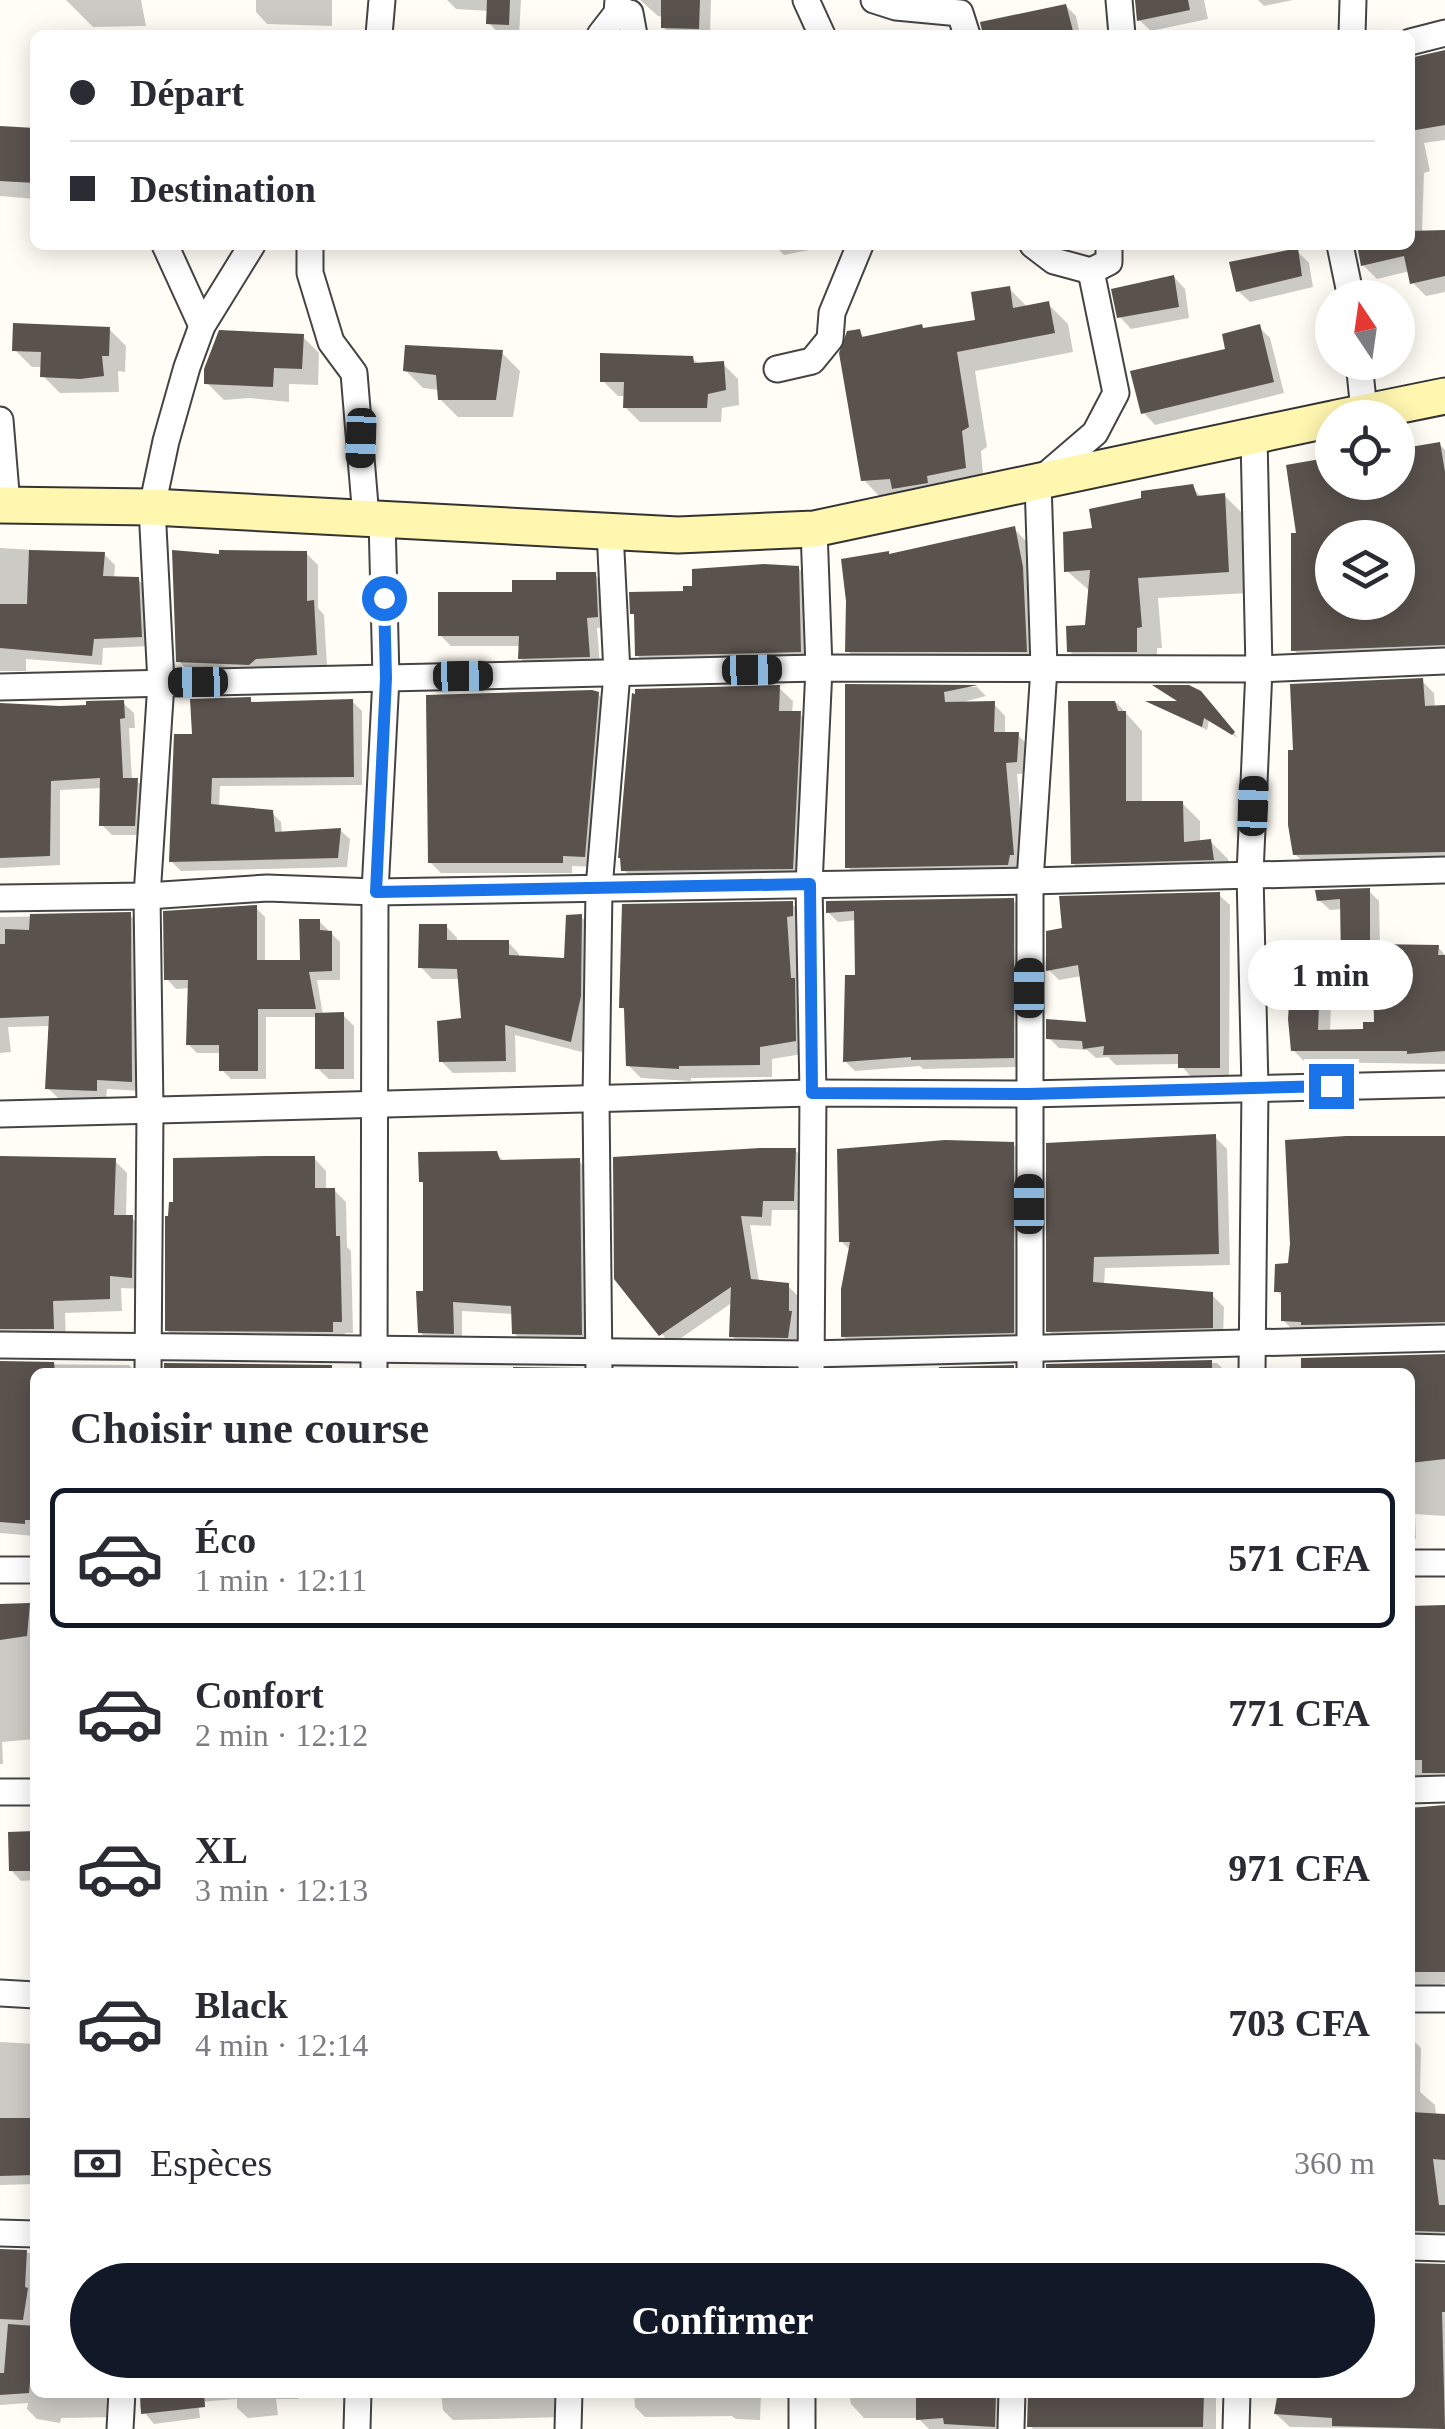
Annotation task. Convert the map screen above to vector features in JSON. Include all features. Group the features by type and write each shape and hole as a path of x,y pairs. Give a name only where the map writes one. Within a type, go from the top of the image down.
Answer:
{"street":[{"path":"379,30 382,0"},
{"path":"806,0 820,30"},
{"path":"874,0 962,16"},
{"path":"1118,0 1121,30"},
{"path":"1352,30 1353,0"},
{"path":"603,30 618,6 630,13 633,30"},
{"path":"1415,41 1445,33"},
{"path":"167,250 202,326"},
{"path":"148,1360 148,896 161,683 152,507 186,367 202,326 249,250"},
{"path":"310,250 310,273 331,342 354,373 374,519 386,678 376,892 374,1361"},
{"path":"777,368 812,361 830,339 832,313 858,250"},
{"path":"1040,250 1054,261 1091,271 1109,262 1109,250"},
{"path":"1341,250 1347,280"},
{"path":"1038,482 1095,432 1116,393 1091,271"},
{"path":"1415,402 1445,396"},
{"path":"0,420 3,505 152,507 678,535 814,528 1315,423"},
{"path":"1252,1368 1255,1088 1250,874 1258,669 1254,437"},
{"path":"1030,1362 1030,881 1044,668 1038,482"},
{"path":"811,1364 810,884 818,668 814,528"},
{"path":"600,1362 598,888 617,673 610,532"},
{"path":"0,686 818,668 1258,669 1445,661"},
{"path":"0,898 148,896 267,888 376,892 1445,870"},
{"path":"0,1114 812,1093 1028,1094 1445,1084"},
{"path":"0,1345 148,1360 811,1364 1030,1362 1253,1343 1445,1338"},
{"path":"1415,1563 1445,1562"},
{"path":"0,1570 30,1570"},
{"path":"1415,1790 1445,1789"},
{"path":"0,1792 30,1792"},
{"path":"0,1994 30,1995"},
{"path":"1415,1999 1445,1999"},
{"path":"0,2233 30,2234"},
{"path":"1415,2247 1445,2248"},
{"path":"120,2429 122,2398"},
{"path":"357,2429 358,2398"},
{"path":"568,2429 569,2398"},
{"path":"802,2398 802,2429"},
{"path":"1011,2429 1012,2398"},
{"path":"1236,2429 1237,2398"}],"building":[{"path":"487,0 510,0 509,25 486,24"},
{"path":"661,0 700,0 699,29 661,28"},
{"path":"1135,0 1188,0 1190,10 1137,21"},
{"path":"1066,4 1073,30 982,30 980,22"},
{"path":"1445,50 1445,125 1415,130 1415,57"},
{"path":"0,126 30,128 30,183 0,181"},
{"path":"1445,230 1445,276 1415,283 1409,280 1404,256 1361,266 1358,250 1415,250 1415,231"},
{"path":"1298,250 1302,276 1236,292 1229,262"},
{"path":"1174,275 1179,307 1117,318 1111,289"},
{"path":"1010,286 1013,308 1049,301 1055,333 957,352 969,427 962,431 966,468 927,476 928,483 892,489 890,479 861,481 839,353 847,331 860,329 862,337 922,324 923,328 975,320 971,292"},
{"path":"13,323 110,327 109,356 102,356 104,376 40,377 41,352 12,351"},
{"path":"1260,324 1274,382 1141,414 1130,371 1225,349 1222,334"},
{"path":"219,330 304,334 302,369 274,368 273,387 204,384 204,369"},
{"path":"405,345 503,350 496,400 438,400 436,375 403,371"},
{"path":"600,353 693,356 694,363 724,361 726,390 708,394 707,408 623,408 624,382 600,382"},
{"path":"1440,442 1445,472 1445,645 1291,651 1291,533 1296,533 1286,465 1315,460 1315,500 1415,500 1415,446"},
{"path":"1193,484 1197,496 1225,493 1229,572 1138,578 1142,627 1137,628 1137,652 1067,652 1066,626 1085,625 1090,570 1064,572 1063,532 1092,528 1089,509 1141,498 1141,491"},
{"path":"1015,526 1023,567 1027,652 845,652 846,601 841,559 889,554"},
{"path":"29,550 105,552 103,576 139,577 142,637 94,639 92,656 0,648 0,604 27,604"},
{"path":"172,550 219,554 219,550 307,551 307,601 314,600 317,655 256,659 249,665 176,662"},
{"path":"799,566 801,652 635,656 629,592 683,591 683,586 692,586 692,569"},
{"path":"556,572 596,572 598,617 587,618 590,657 518,659 519,636 438,636 438,592 512,592 512,580 556,580"},
{"path":"1423,678 1425,706 1445,705 1445,852 1293,855 1288,825 1288,750 1293,750 1290,684"},
{"path":"845,684 978,685 944,692 945,702 995,701 994,732 1019,732 1017,762 1006,763 1014,855 1010,855 1008,865 845,868"},
{"path":"780,685 779,711 801,711 793,869 621,871 618,858 635,689"},
{"path":"1152,685 1189,685 1201,691 1235,732 1232,735 1204,718 1202,727 1145,701 1177,701"},
{"path":"599,692 585,857 563,856 563,863 428,863 426,695"},
{"path":"251,697 251,702 353,699 354,777 212,778 211,804 273,810 275,832 341,828 338,858 169,862 174,734 192,734 190,699"},
{"path":"124,700 125,718 120,719 123,778 138,778 135,826 99,826 100,778 51,781 50,856 0,858 0,703 60,706"},
{"path":"1068,701 1115,701 1118,711 1126,711 1126,801 1183,801 1184,842 1211,839 1214,860 1071,864"},
{"path":"1370,888 1370,960 1341,963 1340,899 1317,901 1315,890"},
{"path":"1220,892 1220,1068 1178,1068 1178,1054 1103,1055 1104,1046 1083,1049 1082,1041 1046,1039 1046,1019 1086,1022 1078,965 1046,971 1046,931 1062,928 1059,896"},
{"path":"1014,898 1014,1058 911,1057 843,1062 845,975 855,975 854,911 826,913 826,901"},
{"path":"793,901 793,916 787,917 791,978 795,978 796,1041 760,1047 760,1065 679,1069 626,1066 624,1008 619,1008 622,904"},
{"path":"257,905 257,960 300,960 299,919 320,919 320,930 332,931 332,971 309,972 316,1009 258,1009 258,1071 219,1071 219,1045 186,1045 188,980 164,980 163,911"},
{"path":"131,912 132,1082 97,1080 97,1091 45,1089 49,1016 0,1018 0,944 5,944 5,929 29,930 30,914"},
{"path":"582,914 581,996 571,1042 505,1025 506,1061 439,1062 437,1021 461,1018 457,969 418,968 419,924 447,924 447,940 509,940 509,955 564,958 566,915"},
{"path":"1372,944 1439,945 1438,955 1445,955 1445,1051 1291,1051 1288,1019 1292,959 1321,958 1318,1030 1363,1029 1363,1022 1374,1022"},
{"path":"344,1012 344,1069 315,1069 315,1013"},
{"path":"1216,1134 1219,1254 1094,1257 1093,1282 1213,1292 1213,1328 1046,1332 1046,1143"},
{"path":"1445,1136 1445,1322 1301,1325 1281,1321 1281,1292 1274,1292 1275,1264 1288,1263 1290,1244 1285,1140"},
{"path":"945,1140 1014,1142 1014,1333 841,1337 841,1289 850,1242 839,1242 837,1149"},
{"path":"796,1148 794,1201 763,1201 762,1217 741,1216 751,1279 789,1283 792,1311 788,1338 729,1337 731,1287 659,1336 614,1279 613,1157"},
{"path":"497,1151 500,1160 580,1158 582,1335 512,1334 511,1306 453,1302 454,1334 418,1333 416,1291 423,1291 423,1182 419,1182 418,1152"},
{"path":"0,1156 116,1158 114,1215 133,1215 132,1278 110,1276 110,1299 53,1301 54,1329 0,1329"},
{"path":"315,1156 315,1188 335,1188 342,1322 333,1322 333,1332 165,1331 165,1216 169,1202 173,1202 173,1158"},
{"path":"1445,1354 1445,1459 1415,1462 1415,1368 1301,1368 1301,1358"},
{"path":"1212,1360 1212,1368 1046,1368 1046,1364"},
{"path":"0,1361 54,1362 55,1368 30,1368 30,1520 25,1520 25,1524 0,1522"},
{"path":"164,1363 332,1365 332,1368 164,1368"},
{"path":"1014,1365 1014,1368 939,1367"},
{"path":"30,1603 27,1636 0,1640 0,1604"},
{"path":"1445,1605 1445,1773 1422,1773 1422,1760 1415,1760 1415,1606"},
{"path":"1445,1805 1445,1972 1415,1972 1415,1808"},
{"path":"30,1831 30,1871 9,1871 8,1832"},
{"path":"1415,2112 1445,2114 1445,2160 1433,2159 1439,2205 1445,2205 1445,2232 1415,2231"},
{"path":"0,2118 30,2118 30,2175 0,2176"},
{"path":"0,2249 27,2250 28,2288 23,2320 0,2319"},
{"path":"1415,2263 1445,2264 1445,2429 1332,2426 1332,2418 1274,2414 1277,2398 1415,2398"},
{"path":"8,2324 30,2326 29,2393 0,2395 0,2373 4,2373"},
{"path":"140,2398 204,2398 205,2407 141,2414"},
{"path":"916,2398 996,2398 995,2427 944,2424 943,2418 916,2420"},
{"path":"1028,2398 1204,2398 1203,2427 1027,2427"}],"route":[{"path":"384,598 386,678 376,892 810,884 812,1093 1028,1094 1331,1086"}]}
